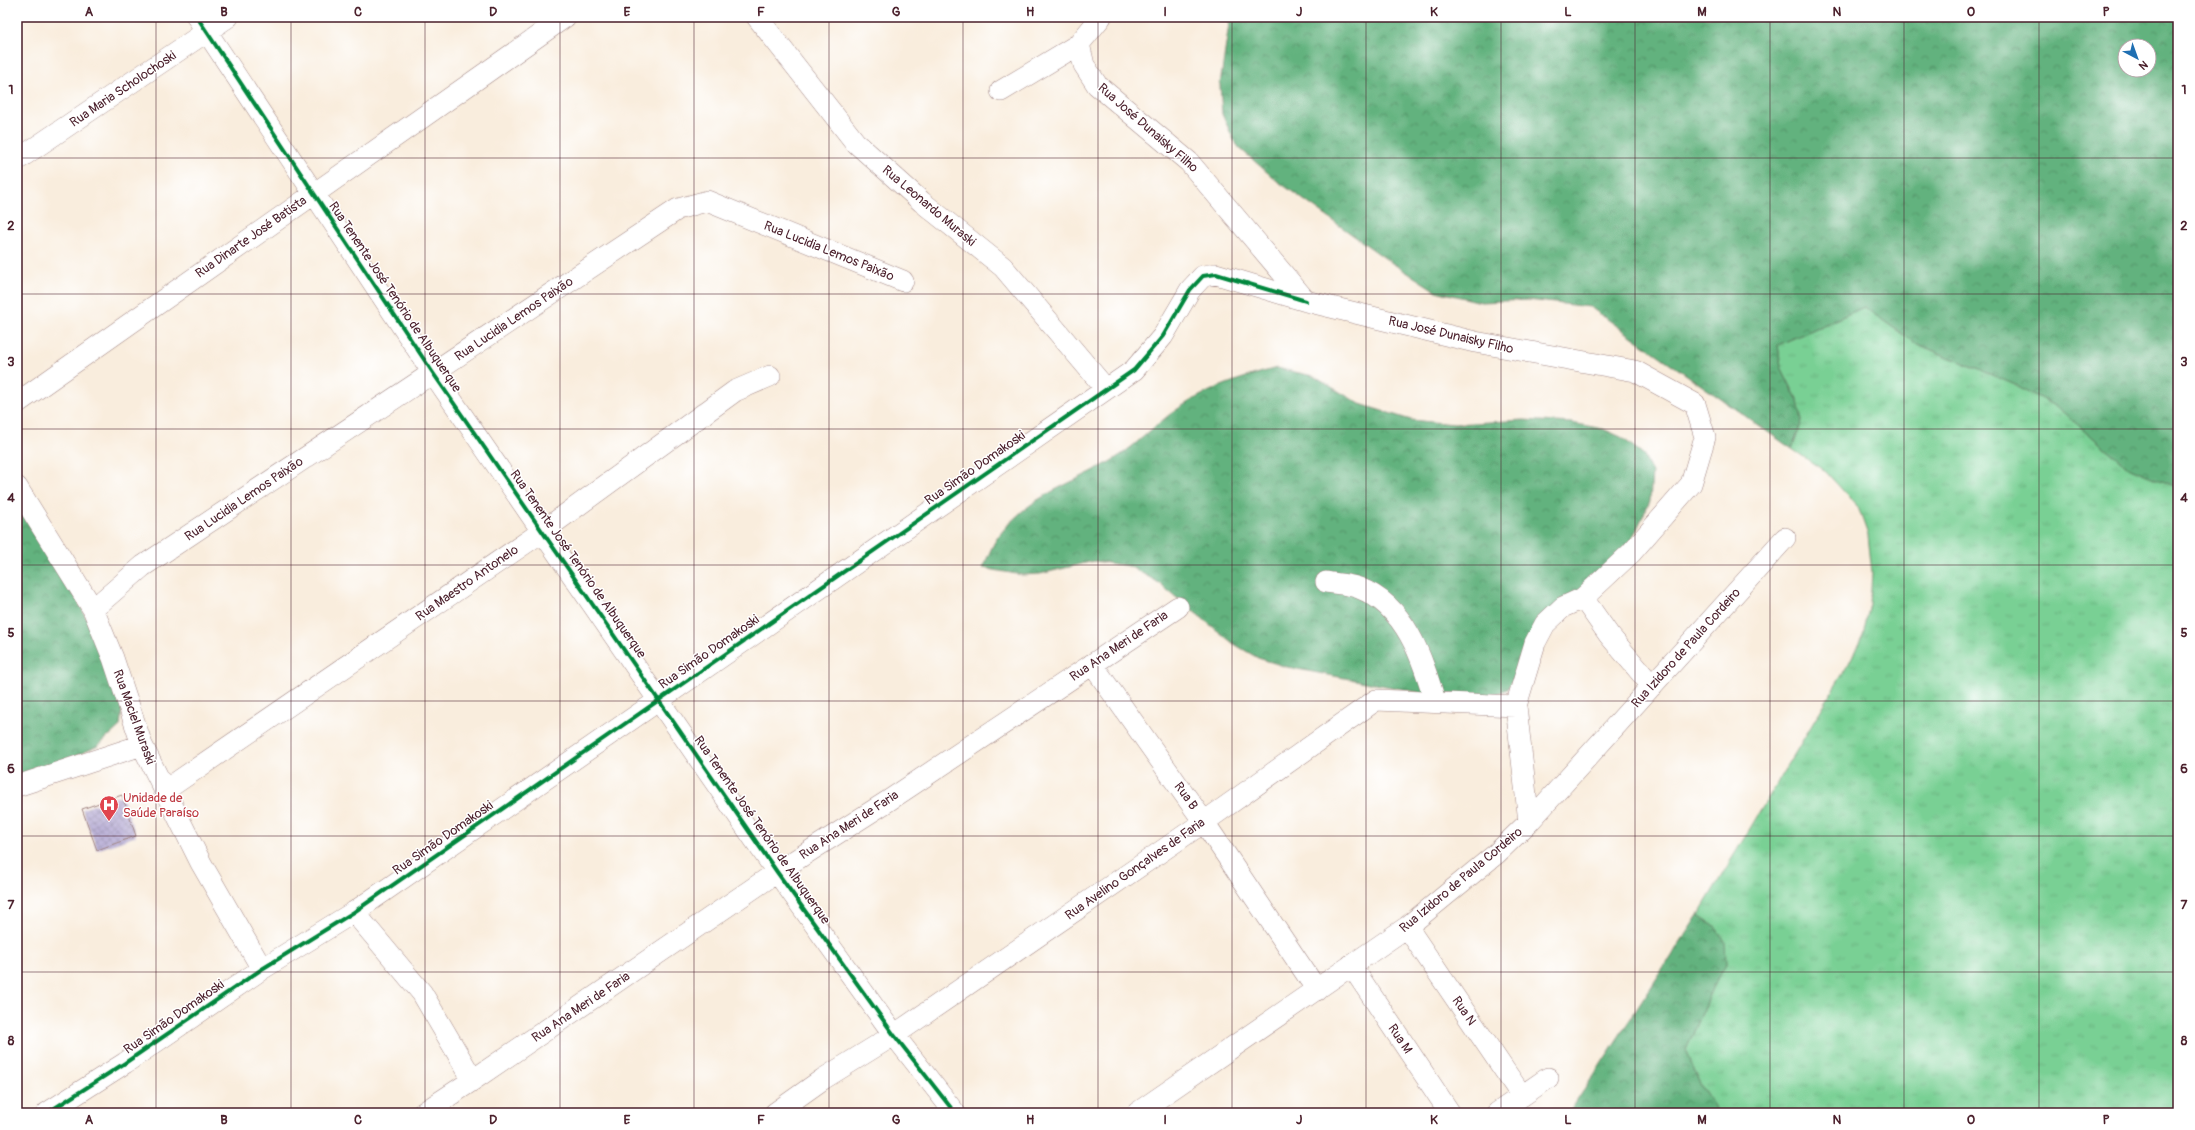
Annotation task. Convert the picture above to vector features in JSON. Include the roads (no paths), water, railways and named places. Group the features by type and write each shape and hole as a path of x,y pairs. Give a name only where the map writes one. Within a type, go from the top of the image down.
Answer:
{"street":[{"name":"Rua Maria Scholochoski","path":"17,160 202,25 228,17"},
{"name":"Rua Dinarte José Batista","path":"17,403 313,193 565,17"},
{"name":"Rua Leonardo Muraski","path":"757,17 855,142 922,202 1003,267 1106,389"},
{"path":"1001,91 1079,44 1101,17"},
{"name":"Rua Tenente José Tenório de Albuquerque","path":"202,25 433,373 777,872 894,1035 955,1113"},
{"name":"Rua José Dunaisky Filho","path":"1079,44 1084,64 1097,85 1189,162 1306,301 1475,342 1635,371 1695,404 1705,437 1691,484 1631,553 1583,598 1563,607 1545,624 1535,643 1516,706"},
{"name":"Rua Lucidia Lemos Paixão","path":"93,609 143,566 678,209 707,201 903,281"},
{"name":"Rua Simão Domakoski","path":"47,1113 124,1063 262,969 354,912 1134,370 1164,336 1190,290 1203,276 1216,274 1306,301"},
{"name":"Rua Maestro Antonelo","path":"164,792 543,531 735,391 770,376"},
{"name":"Rua Maciel Muraski","path":"17,487 93,609 113,658 142,745 164,792 201,863 262,969"},
{"name":"Rua Izidoro de Paula Cordeiro","path":"1137,1113 1317,990 1407,926 1496,854 1529,822 1785,538"},
{"path":"1326,582 1358,587 1380,600 1402,623 1421,656 1435,701"},
{"path":"1583,598 1608,635 1652,686"},
{"name":"Rua Ana Meri de Faria","path":"423,1113 777,872 888,801 1178,607"},
{"name":"Rua B","path":"1092,664 1204,822 1317,990"},
{"name":"Rua Avelino Gonçalves de Faria","path":"775,1113 822,1079 894,1035 1204,822 1376,700 1435,701 1516,706"},
{"path":"1516,706 1529,822"},
{"path":"17,786 142,745"},
{"path":"354,912 422,993 473,1080"},
{"name":"Rua N","path":"1407,926 1522,1096"},
{"name":"Rua M","path":"1351,965 1450,1113"},
{"path":"1497,1113 1548,1078"}],"place":[{"name":"Unidade de Saúde Paraíso","path":"109,822"}]}
